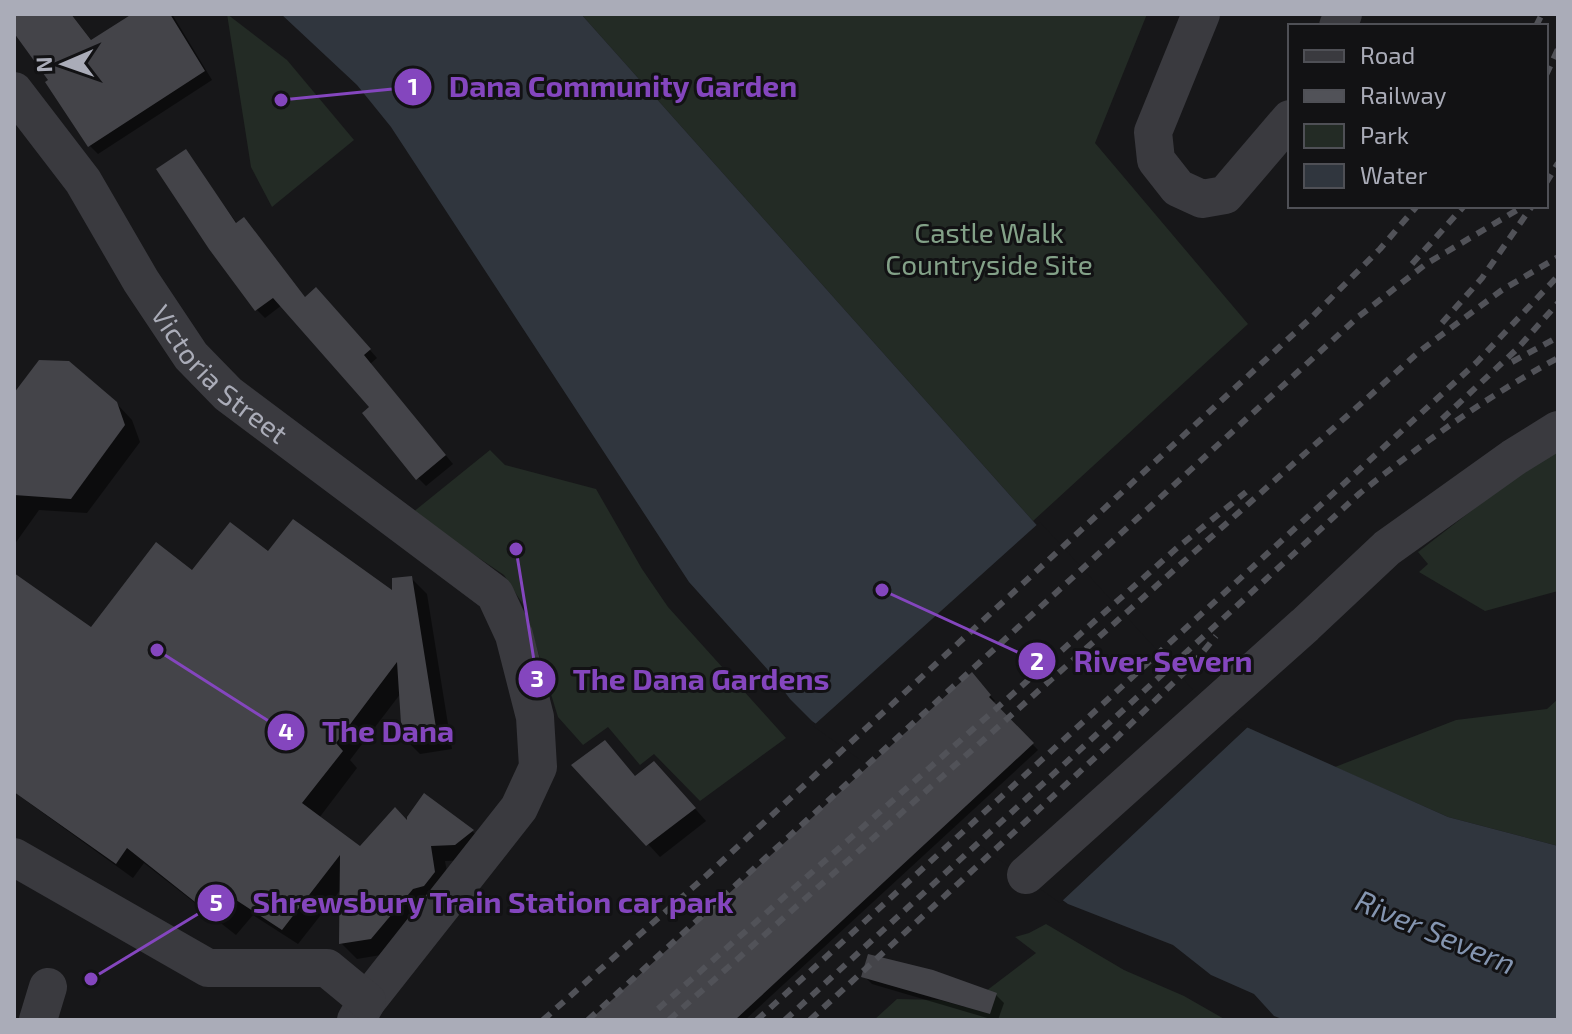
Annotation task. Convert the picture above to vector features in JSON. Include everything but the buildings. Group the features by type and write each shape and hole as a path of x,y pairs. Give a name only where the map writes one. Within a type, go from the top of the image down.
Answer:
{"street":[{"path":"1201,14 1153,132 1156,160 1178,188 1202,199 1225,195 1288,121"},
{"name":"Victoria Street","path":"14,91 83,181 141,281 191,356 228,394 495,594 514,635 535,717 538,767 519,808 362,1011"},
{"path":"1026,875 1387,548 1558,430"},
{"path":"14,857 208,968 327,968 362,1011"}],"green space":[{"path":"227,14 287,60 354,140 272,207 251,167"},
{"name":"Castle Walk Countryside Site","path":"581,14 1147,14 1095,143 1248,324 1033,521"},
{"path":"1558,449 1558,591 1485,611 1419,572 1428,564 1418,552 1510,481"},
{"path":"490,450 505,465 596,489 642,569 668,607 786,738 700,801 654,754 640,765 608,727 583,745 558,717 524,606 504,575 412,513"},
{"path":"1558,699 1558,846 1448,817 1335,767 1456,720 1547,709"},
{"path":"1046,924 1124,970 1184,996 1226,1020 874,1020 897,999 940,1000 965,1007 1036,953 1015,937"}],"water":[{"path":"281,14 581,14 1204,708 1448,817 1558,846 1558,1020 1285,1020 1274,1016 1254,994 1211,975 1173,945 1068,904 812,721 689,582 391,127 357,85"}],"pier":[{"path":"1040,522 1207,705 1251,724 1060,903 813,726"}],"railway":[{"path":"1537,24 1542,14"},
{"path":"1548,71 1558,49"},
{"path":"1548,180 1558,163"},
{"path":"543,1020 707,875 1313,316 1380,249 1415,208"},
{"path":"1412,264 1462,208"},
{"path":"588,1020 1358,317 1426,264 1521,208"},
{"path":"1442,323 1482,278 1531,208"},
{"path":"669,1020 1420,351 1502,290 1558,257"},
{"path":"757,1020 1477,362 1558,276"},
{"path":"1442,419 1517,349 1558,303"},
{"path":"1512,362 1558,337"},
{"path":"785,1020 1360,493 1456,421 1558,358"},
{"path":"658,1009 1177,548 1246,492"},
{"path":"810,1020 1112,742 1193,664 1216,636"}],"place":[{"name":"Dana Community Garden","path":"281,100"},
{"name":"The Dana Gardens","path":"516,549"},
{"name":"River Severn","path":"882,590"},
{"name":"The Dana","path":"157,650"},
{"name":"Shrewsbury Train Station car park","path":"91,979"}]}
